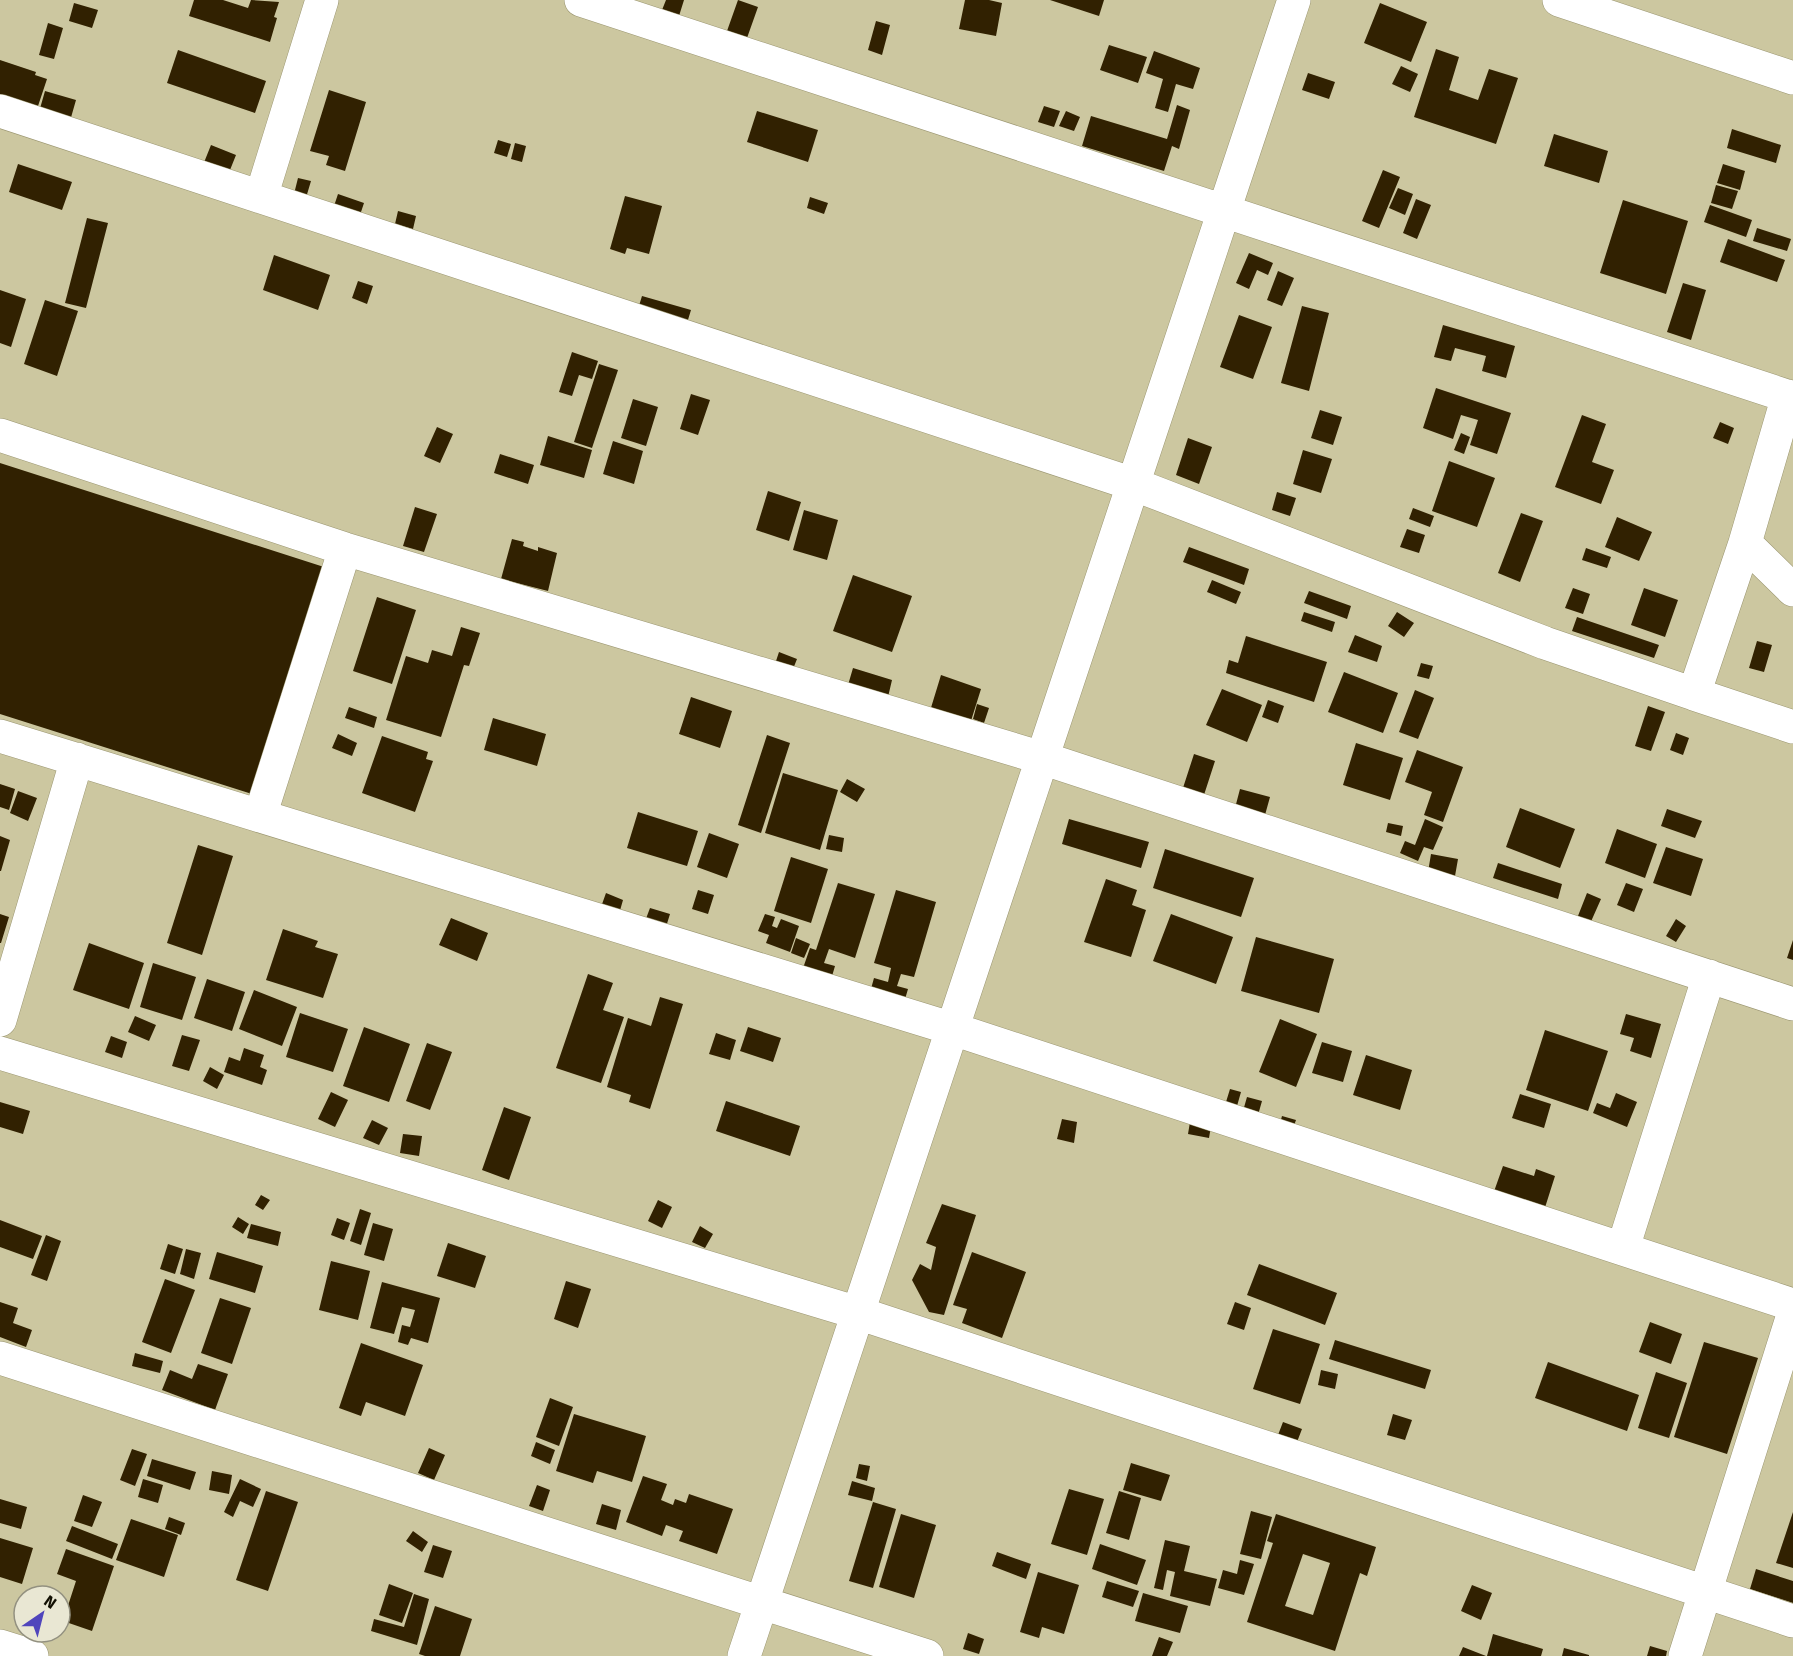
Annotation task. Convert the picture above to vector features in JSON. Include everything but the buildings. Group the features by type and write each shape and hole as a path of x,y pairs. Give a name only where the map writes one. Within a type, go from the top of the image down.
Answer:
{"street":[{"path":"261,197 322,0"},
{"path":"581,0 1790,397 1745,543 1694,694"},
{"path":"744,1656 1294,0"},
{"path":"1559,0 1793,78"},
{"path":"0,111 1133,484 1545,643 1793,727"},
{"path":"0,435 345,549 1042,758 1793,1004"},
{"path":"1745,543 1793,590"},
{"path":"260,816 345,549"},
{"path":"0,736 953,1029 1793,1305"},
{"path":"0,1020 77,759"},
{"path":"1623,1248 1708,976"},
{"path":"0,1053 858,1313 1793,1621"},
{"path":"1685,1656 1793,1315"},
{"path":"0,1358 927,1656"},
{"path":"0,1646 32,1656"}]}
